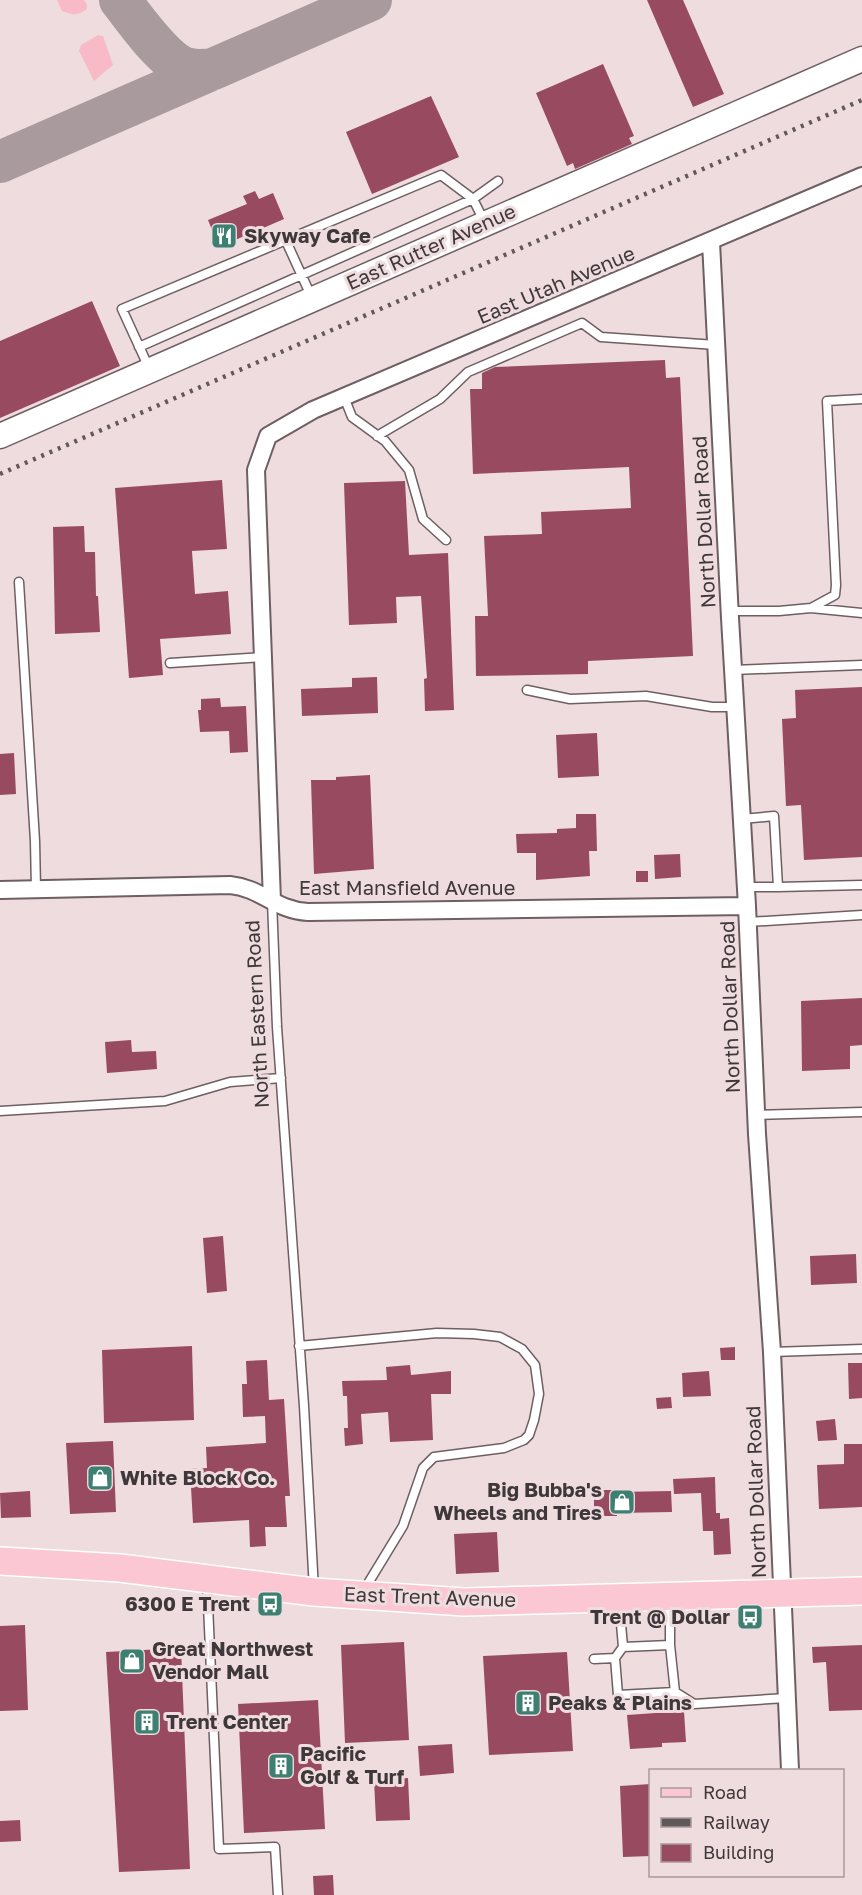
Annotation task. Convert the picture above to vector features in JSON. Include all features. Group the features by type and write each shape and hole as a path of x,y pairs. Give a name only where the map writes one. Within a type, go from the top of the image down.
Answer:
{"main road":[{"name":"East Trent Avenue","path":"0,1561 120,1568 314,1592 464,1602 862,1591"}],"street":[{"name":"East Rutter Avenue","path":"0,436 862,58"},
{"name":"East Utah Avenue","path":"268,436 313,410 862,176"},
{"name":"North Dollar Road","path":"711,242 748,914 756,1115 772,1352 788,1769"},
{"name":"North Eastern Road","path":"268,436 256,470 272,902"},
{"name":"East Mansfield Avenue","path":"0,890 230,885 251,889 288,909 308,912 748,914"}],"lane":[{"path":"151,371 122,309 441,175 473,199 485,223"},
{"path":"139,347 473,199 498,181"},
{"path":"286,241 313,299"},
{"path":"377,436 440,399 468,372 582,323 601,338 716,345"},
{"path":"344,397 352,417 385,441 409,470 423,519 446,540"},
{"path":"811,608 835,596 836,585 827,400 862,399"},
{"path":"19,582 36,889"},
{"path":"730,611 779,611 811,608 862,613"},
{"path":"170,663 264,657"},
{"path":"733,670 862,665"},
{"path":"527,690 570,699 646,696 712,707 735,707"},
{"path":"742,819 774,816 778,887"},
{"path":"746,887 862,885"},
{"name":"North Eastern Road","path":"272,902 314,1592"},
{"path":"748,914 862,915"},
{"path":"0,1111 165,1101 230,1082 281,1078"},
{"path":"756,1115 862,1112"},
{"path":"299,1346 436,1333 474,1334 500,1337 522,1349 535,1365 539,1394 529,1435 524,1440 504,1448 434,1457 423,1468 403,1526 361,1595"},
{"path":"772,1352 862,1349"},
{"path":"207,1579 219,1849 275,1846 278,1895"},
{"path":"670,1596 670,1645 675,1692"},
{"path":"619,1598 622,1647 615,1658 618,1695 675,1692 694,1704 786,1698"},
{"path":"622,1647 670,1645"},
{"path":"594,1659 615,1658"}],"shaded area":[{"path":"57,0 84,0 87,9 78,14 62,11"},
{"path":"98,35 103,36 113,65 94,81 79,51 81,45"}],"building":[{"path":"647,0 683,0 724,94 693,107"},
{"path":"603,64 634,136 629,138 632,144 575,169 573,163 567,166 536,93"},
{"path":"431,96 459,157 372,194 346,132"},
{"path":"255,191 259,199 273,193 284,219 219,247 208,220 247,204 243,196"},
{"path":"92,301 120,366 0,418 0,341"},
{"path":"665,360 666,378 680,377 693,656 588,661 588,674 476,676 475,616 488,616 484,536 542,534 541,512 631,508 629,467 473,474 470,389 482,389 482,373 495,367"},
{"path":"222,480 227,549 192,551 195,594 228,591 231,634 160,639 163,675 129,678 115,488"},
{"path":"405,481 409,555 448,553 454,710 425,711 424,679 427,678 421,596 396,597 397,623 349,625 344,483"},
{"path":"84,526 85,552 95,552 100,632 55,634 53,527"},
{"path":"377,677 378,713 302,716 301,689 352,687 352,678"},
{"path":"862,687 862,857 804,860 801,805 786,806 782,719 796,718 795,690"},
{"path":"220,698 221,707 246,706 248,752 230,753 229,731 200,732 198,710 201,710 201,699"},
{"path":"597,733 599,776 558,778 556,735"},
{"path":"14,753 16,794 0,795 0,754"},
{"path":"370,775 374,869 314,874 311,780 336,780 336,777"},
{"path":"576,814 596,814 597,851 589,851 590,876 536,880 536,853 517,853 516,834 557,833 557,829 576,828"},
{"path":"680,854 681,877 655,879 654,855"},
{"path":"636,871 648,871 648,882 636,882"},
{"path":"862,998 862,1045 850,1046 850,1069 802,1071 801,1001"},
{"path":"131,1040 132,1052 156,1051 157,1069 107,1073 105,1042"},
{"path":"223,1236 227,1291 207,1293 203,1238"},
{"path":"856,1254 857,1283 811,1285 810,1256"},
{"path":"192,1346 194,1420 104,1423 102,1350"},
{"path":"735,1347 735,1360 721,1360 720,1348"},
{"path":"267,1360 269,1400 284,1399 290,1496 285,1496 287,1527 265,1527 266,1546 250,1547 249,1520 193,1523 190,1469 207,1468 206,1447 266,1443 265,1416 243,1417 242,1384 247,1384 246,1361"},
{"path":"848,1363 862,1363 862,1398 849,1399"},
{"path":"410,1365 411,1375 451,1371 451,1394 431,1394 433,1440 390,1442 388,1412 361,1414 363,1444 345,1446 344,1428 348,1428 347,1396 343,1396 342,1381 387,1380 386,1367"},
{"path":"709,1371 711,1396 683,1397 682,1373"},
{"path":"671,1397 672,1408 657,1409 656,1398"},
{"path":"835,1419 837,1440 818,1441 816,1421"},
{"name":"White Block Co.","path":"113,1441 116,1512 70,1514 66,1443"},
{"path":"844,1444 862,1444 862,1507 819,1509 817,1465 844,1464"},
{"path":"715,1477 716,1513 720,1513 720,1519 729,1518 731,1554 714,1555 713,1531 703,1531 701,1493 674,1494 673,1479"},
{"name":"Big Bubba's Wheels and Tires","path":"594,1490 671,1491 672,1512 617,1513 617,1516 594,1516"},
{"path":"30,1491 31,1517 1,1518 0,1493"},
{"path":"497,1532 499,1572 456,1574 454,1534"},
{"path":"25,1625 28,1710 0,1711 0,1626"},
{"path":"404,1642 409,1740 345,1743 341,1645"},
{"path":"862,1645 862,1710 829,1711 826,1662 813,1663 812,1647"},
{"name":"Trent Center","path":"181,1648 190,1869 119,1872 106,1652"},
{"name":"Peaks & Plains","path":"567,1652 573,1751 489,1755 483,1656"},
{"name":"Pacific Golf & Turf","path":"318,1700 325,1829 244,1833 238,1704"},
{"path":"684,1711 686,1742 662,1743 662,1747 630,1749 627,1715"},
{"path":"452,1744 454,1773 420,1776 418,1746"},
{"path":"408,1778 410,1820 376,1821 374,1780"},
{"path":"649,1784 649,1856 623,1857 620,1786"},
{"path":"20,1820 21,1841 0,1842 0,1821"},
{"path":"333,1875 334,1895 314,1895 313,1876"}],"taxiway":[{"path":"120,0 150,38 177,64 192,70 213,69"},
{"path":"0,162 371,0"}],"railway":[{"path":"0,474 862,100"}],"place":[{"name":"Skyway Cafe","path":"224,236"},
{"name":"White Block Co.","path":"100,1478"},
{"name":"Big Bubba's Wheels and Tires","path":"622,1502"},
{"name":"6300 E Trent","path":"270,1604"},
{"name":"Trent @ Dollar","path":"750,1617"},
{"name":"Great Northwest Vendor Mall","path":"132,1661"},
{"name":"Peaks & Plains","path":"528,1703"},
{"name":"Trent Center","path":"147,1722"},
{"name":"Pacific Golf & Turf","path":"281,1766"}]}
